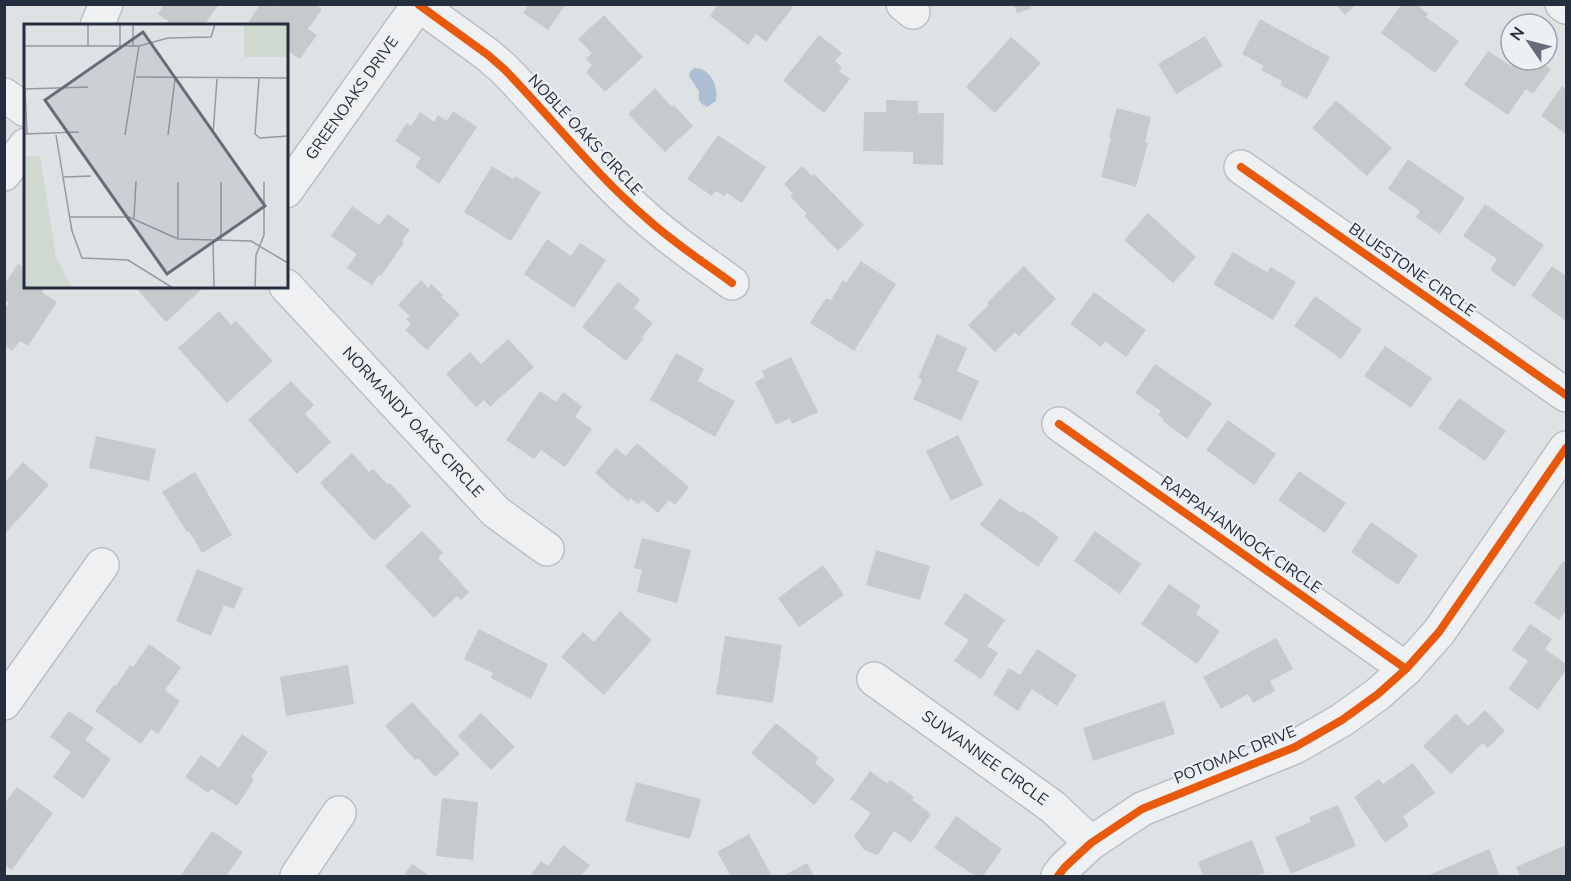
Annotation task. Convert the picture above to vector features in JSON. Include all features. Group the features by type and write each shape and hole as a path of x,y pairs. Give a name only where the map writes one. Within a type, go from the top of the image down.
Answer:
{"street":[{"path":"99,24 105,4"},
{"path":"1562,4 1566,7"},
{"name":"GREENOAKS DRIVE","path":"288,188 419,5"},
{"name":"NOBLE OAKS CIRCLE","path":"419,5 504,69 606,180 644,216 732,283"},
{"path":"4,95 24,109"},
{"path":"4,174 24,148"},
{"name":"BLUESTONE CIRCLE","path":"1241,167 1566,395"},
{"name":"NORMANDY OAKS CIRCLE","path":"288,288 496,512 547,549"},
{"name":"RAPPAHANNOCK CIRCLE","path":"1059,424 1406,669"},
{"name":"POTOMAC DRIVE","path":"1058,876 1091,843 1142,809 1296,747 1342,720 1378,694 1406,669 1439,632 1564,455"},
{"path":"4,703 102,565"},
{"name":"SUWANNEE CIRCLE","path":"874,679 1053,807 1091,843"},
{"path":"297,876 339,813"}],"water":[{"path":"694,68 705,71 715,84 716,101 707,107 699,100 699,91 689,76"}],"building":[{"path":"161,4 219,4 205,24 166,24 168,21 158,14 163,6"},
{"path":"260,4 270,4 273,7 274,4 315,4 322,9 308,29 317,35 300,59 288,51 288,24 248,23"},
{"path":"529,4 566,4 548,30 523,13"},
{"path":"718,4 789,4 793,7 766,42 756,34 748,45 710,16"},
{"path":"1014,4 1030,4 1031,9 1017,13"},
{"path":"1335,4 1356,4 1345,15"},
{"path":"1402,4 1416,4 1428,14 1426,17 1459,41 1435,73 1381,33"},
{"path":"604,15 643,57 605,92 586,72 592,65 586,59 592,53 578,39"},
{"path":"1260,19 1330,57 1307,99 1280,85 1282,81 1261,70 1264,66 1242,54"},
{"path":"819,35 842,53 835,61 842,67 839,71 850,79 824,113 783,81"},
{"path":"1205,36 1223,66 1176,94 1158,64"},
{"path":"1011,37 1041,63 995,113 966,87"},
{"path":"1488,51 1499,58 1499,72 1549,72 1533,94 1526,89 1508,115 1464,85"},
{"path":"1562,86 1566,89 1566,134 1541,116"},
{"path":"655,88 693,126 665,152 628,114"},
{"path":"886,100 918,101 918,113 944,113 943,165 913,164 913,152 863,151 864,112 886,112"},
{"path":"1336,100 1392,148 1367,176 1312,128"},
{"path":"1117,108 1151,117 1145,142 1148,143 1136,187 1101,177"},
{"path":"453,111 477,127 439,184 415,167 421,158 395,141 407,123 411,126 420,112 434,122 438,115 447,121"},
{"path":"718,135 766,167 742,203 727,193 724,196 716,191 712,196 687,179"},
{"path":"1408,159 1465,198 1440,234 1416,217 1420,211 1388,189"},
{"path":"492,166 513,179 515,176 541,192 511,241 464,212"},
{"path":"802,166 812,176 814,174 864,225 838,251 804,216 807,214 790,196 793,194 784,184"},
{"path":"1485,204 1544,245 1514,287 1490,270 1497,259 1463,236"},
{"path":"352,206 379,225 388,214 410,230 402,241 404,243 372,285 347,268 357,254 331,236"},
{"path":"1148,213 1196,257 1173,283 1124,240"},
{"path":"547,239 571,256 580,243 606,260 574,308 524,274"},
{"path":"1233,252 1267,272 1271,267 1296,282 1273,320 1213,284"},
{"path":"861,261 896,284 854,351 810,323 826,298 831,300 843,280 846,283"},
{"path":"18,264 24,267 24,288 44,288 42,292 57,302 28,346 20,341 12,351 4,345 4,309 9,303 4,300 4,285"},
{"path":"1024,266 1056,299 1019,336 1015,332 995,352 968,325"},
{"path":"1552,266 1566,276 1566,321 1531,296"},
{"path":"421,280 428,288 431,284 443,295 441,297 460,314 427,350 405,330 411,324 406,319 410,316 398,305"},
{"path":"618,282 640,299 634,308 653,323 626,361 582,327"},
{"path":"136,288 200,288 201,290 166,322"},
{"path":"1094,292 1146,330 1126,357 1105,341 1101,347 1070,324"},
{"path":"1315,296 1362,329 1341,359 1294,326"},
{"path":"219,311 231,325 236,321 273,361 227,403 178,348"},
{"path":"937,334 967,348 957,371 979,381 961,421 913,399 922,380 918,378"},
{"path":"508,339 534,367 490,407 484,400 476,407 446,374 470,352 481,364"},
{"path":"1385,346 1432,378 1411,408 1364,376"},
{"path":"676,353 704,369 698,381 735,401 715,437 650,400"},
{"path":"791,357 818,412 792,424 790,418 776,425 755,382 765,377 762,371"},
{"path":"1155,364 1212,403 1187,439 1163,421 1164,419 1158,415 1161,411 1135,393"},
{"path":"291,381 314,405 305,414 331,442 297,474 248,420"},
{"path":"540,391 556,402 563,392 582,406 575,417 592,429 565,467 541,450 534,459 506,440"},
{"path":"1459,398 1506,431 1485,461 1438,428"},
{"path":"1228,420 1276,454 1254,485 1206,450"},
{"path":"958,435 983,485 951,501 926,451"},
{"path":"96,436 156,449 149,481 89,468"},
{"path":"637,443 689,487 675,505 669,500 658,513 642,500 638,504 630,498 628,501 595,473 616,448 626,456"},
{"path":"352,453 369,472 373,469 388,485 390,483 411,506 374,541 320,483"},
{"path":"23,462 49,485 4,535 4,483"},
{"path":"1299,471 1346,503 1325,533 1278,500"},
{"path":"195,472 232,535 202,553 162,492"},
{"path":"1000,498 1021,513 1023,511 1059,537 1038,567 980,525"},
{"path":"1371,522 1418,555 1398,585 1351,552"},
{"path":"422,531 443,553 438,558 469,592 461,600 457,596 434,618 385,566"},
{"path":"1095,531 1141,564 1120,594 1074,561"},
{"path":"642,538 691,550 677,603 637,592 642,570 634,568"},
{"path":"876,550 930,566 920,600 866,585"},
{"path":"1563,561 1566,563 1566,610 1559,620 1534,603"},
{"path":"823,565 844,595 799,627 778,598"},
{"path":"197,569 243,588 234,609 224,605 211,636 176,621"},
{"path":"1169,584 1201,606 1196,614 1220,631 1197,664 1141,624"},
{"path":"965,593 1005,620 987,646 998,653 981,679 954,661 969,640 944,624"},
{"path":"620,611 652,640 604,695 561,657 583,632 594,642"},
{"path":"1530,624 1552,639 1545,649 1566,664 1566,670 1538,710 1508,689 1528,661 1512,650"},
{"path":"479,629 548,664 531,699 491,678 493,673 464,659"},
{"path":"725,636 782,645 773,703 716,694"},
{"path":"1276,638 1293,669 1270,681 1275,691 1253,703 1248,694 1221,709 1203,677"},
{"path":"149,644 181,667 165,690 180,701 158,734 151,729 141,744 95,711 130,665 133,667"},
{"path":"1037,649 1077,675 1057,706 1032,689 1018,711 993,694 1009,668 1020,675"},
{"path":"348,665 354,704 286,716 280,677"},
{"path":"1164,701 1175,734 1093,761 1083,728"},
{"path":"412,702 460,754 435,777 418,758 415,760 385,726"},
{"path":"1485,710 1505,731 1488,748 1483,743 1451,774 1423,746 1456,714 1468,726"},
{"path":"69,711 94,728 85,740 111,759 83,799 53,777 71,752 50,737"},
{"path":"481,713 515,747 491,770 458,736"},
{"path":"776,723 819,758 815,763 835,780 814,805 751,753"},
{"path":"242,734 268,752 251,777 254,780 237,806 211,789 208,793 185,777 201,755 219,768"},
{"path":"1413,763 1435,793 1403,816 1409,826 1385,843 1354,797 1379,779 1383,784"},
{"path":"870,771 887,783 890,780 914,797 912,800 931,814 911,843 894,831 878,855 864,850 854,836 871,813 850,799"},
{"path":"636,782 701,799 690,839 625,821"},
{"path":"17,787 53,813 12,870 4,865 4,804"},
{"path":"442,798 478,802 473,860 436,856"},
{"path":"1338,805 1356,846 1291,874 1275,837 1311,822 1309,817"},
{"path":"956,816 1002,849 983,876 975,876 934,848"},
{"path":"212,831 243,852 226,876 180,876"},
{"path":"749,834 772,876 731,876 717,852"},
{"path":"1252,840 1265,873 1257,876 1203,876 1198,862"},
{"path":"563,845 590,865 581,876 530,876 541,861 548,866"},
{"path":"1566,845 1566,876 1520,876 1516,867"},
{"path":"1489,849 1500,876 1429,875"},
{"path":"807,863 814,876 783,876"},
{"path":"412,864 430,876 403,876"}],"cycle path":[{"path":"419,5 504,69 626,199 665,234 732,283"},
{"path":"1241,167 1566,395"},
{"path":"1059,424 1406,669"},
{"path":"1058,876 1091,843 1142,809 1295,747 1342,720 1378,694 1406,669 1439,632 1566,448"}]}
